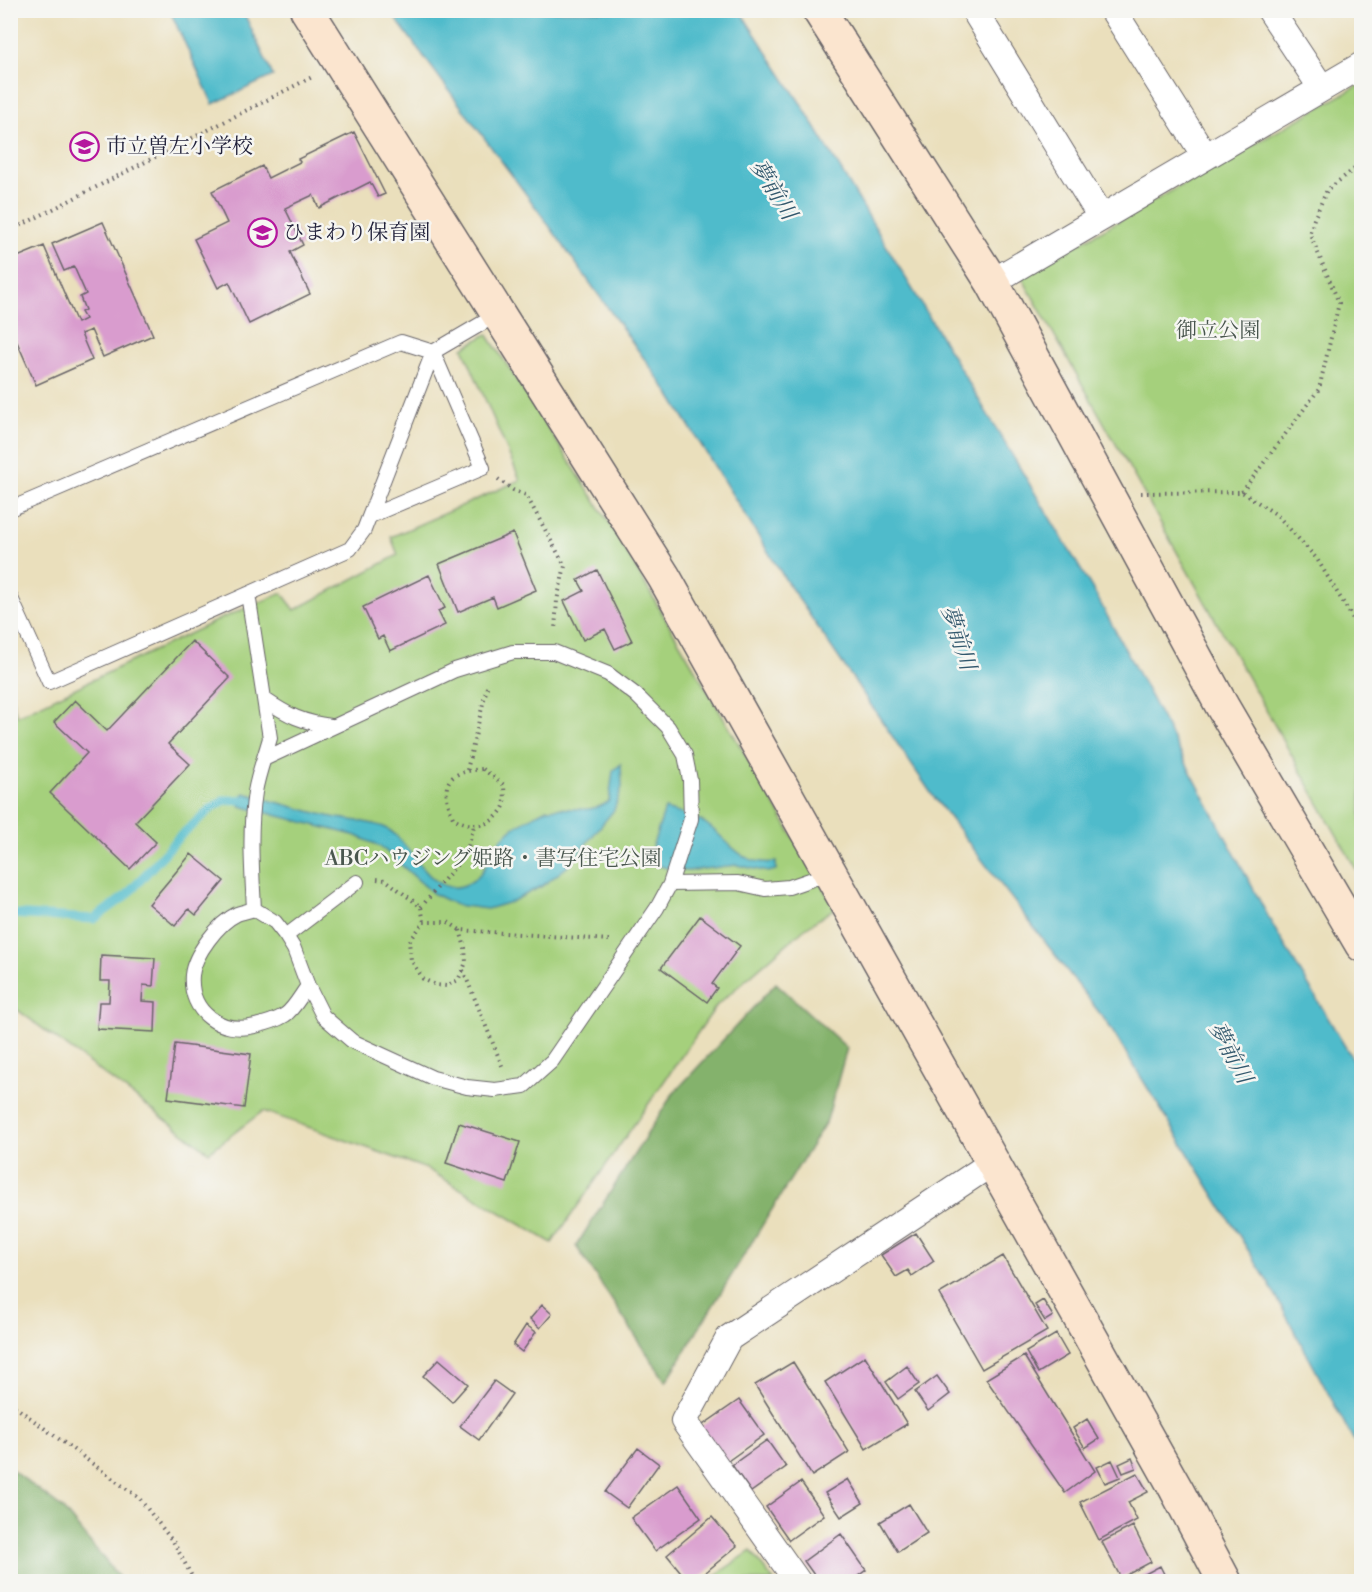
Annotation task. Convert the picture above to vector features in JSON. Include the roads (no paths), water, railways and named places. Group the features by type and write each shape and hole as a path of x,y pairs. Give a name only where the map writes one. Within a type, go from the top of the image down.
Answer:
{"street":[{"path":"307,10 664,577 1176,1489 1225,1581"},
{"path":"819,10 992,282 1222,706 1362,945"},
{"path":"974,10 1101,217"},
{"path":"1113,10 1205,156"},
{"path":"1270,10 1321,87"},
{"path":"992,282 1362,65"},
{"path":"798,1581 684,1421 729,1338 992,1163"}],"lane":[{"path":"10,596 49,682 350,549 364,530 370,516 433,352 498,314"},
{"path":"10,508 401,342 433,352 483,468 370,516"},
{"path":"248,594 270,738 255,790 251,854 254,909"},
{"path":"264,759 455,670 513,652 554,652 608,674 636,695 668,727 685,755 690,780 692,819 670,884 657,908 552,1061 524,1086 495,1090 467,1087 433,1078 352,1041 323,1016 308,986 294,949 286,936 275,922 254,909 236,914 216,930 200,951 192,975 194,996 201,1012 215,1022 240,1029 263,1024 286,1014 308,986"},
{"path":"264,699 307,723 332,726"},
{"path":"670,884 738,883 765,889 789,887 830,873"},
{"path":"286,936 357,882"}],"water":[{"path":"170,11 243,11 273,76 213,104"},
{"name":"夢前川","path":"390,11 740,11 803,107 1095,593 1276,931 1361,1073 1361,1454 1268,1282 1108,1024 933,796 787,582 668,392 540,213"},
{"path":"621,764 622,787 614,810 567,867 542,886 511,902 487,909 456,905 434,894 381,847 357,836 240,806 244,793 328,816 366,822 386,828 404,844 421,866 439,883 450,887 462,886 480,874 502,838 525,820 548,809 587,809 609,801 613,771"},
{"path":"665,809 705,823 744,856 763,862 776,862 776,870 768,872 737,865 687,871 674,870 647,862"}],"waterway":[{"path":"10,914 94,919 127,895 179,837 213,807 225,800 242,800"}],"place":[{"name":"市立曽左小学校","path":"85,147"},
{"name":"ひまわり保育園","path":"262,233"}],"park label":[{"name":"御立公園","path":"1218,331"},
{"name":"ABCハウジング姫路・書写住宅公園","path":"493,859"}]}
